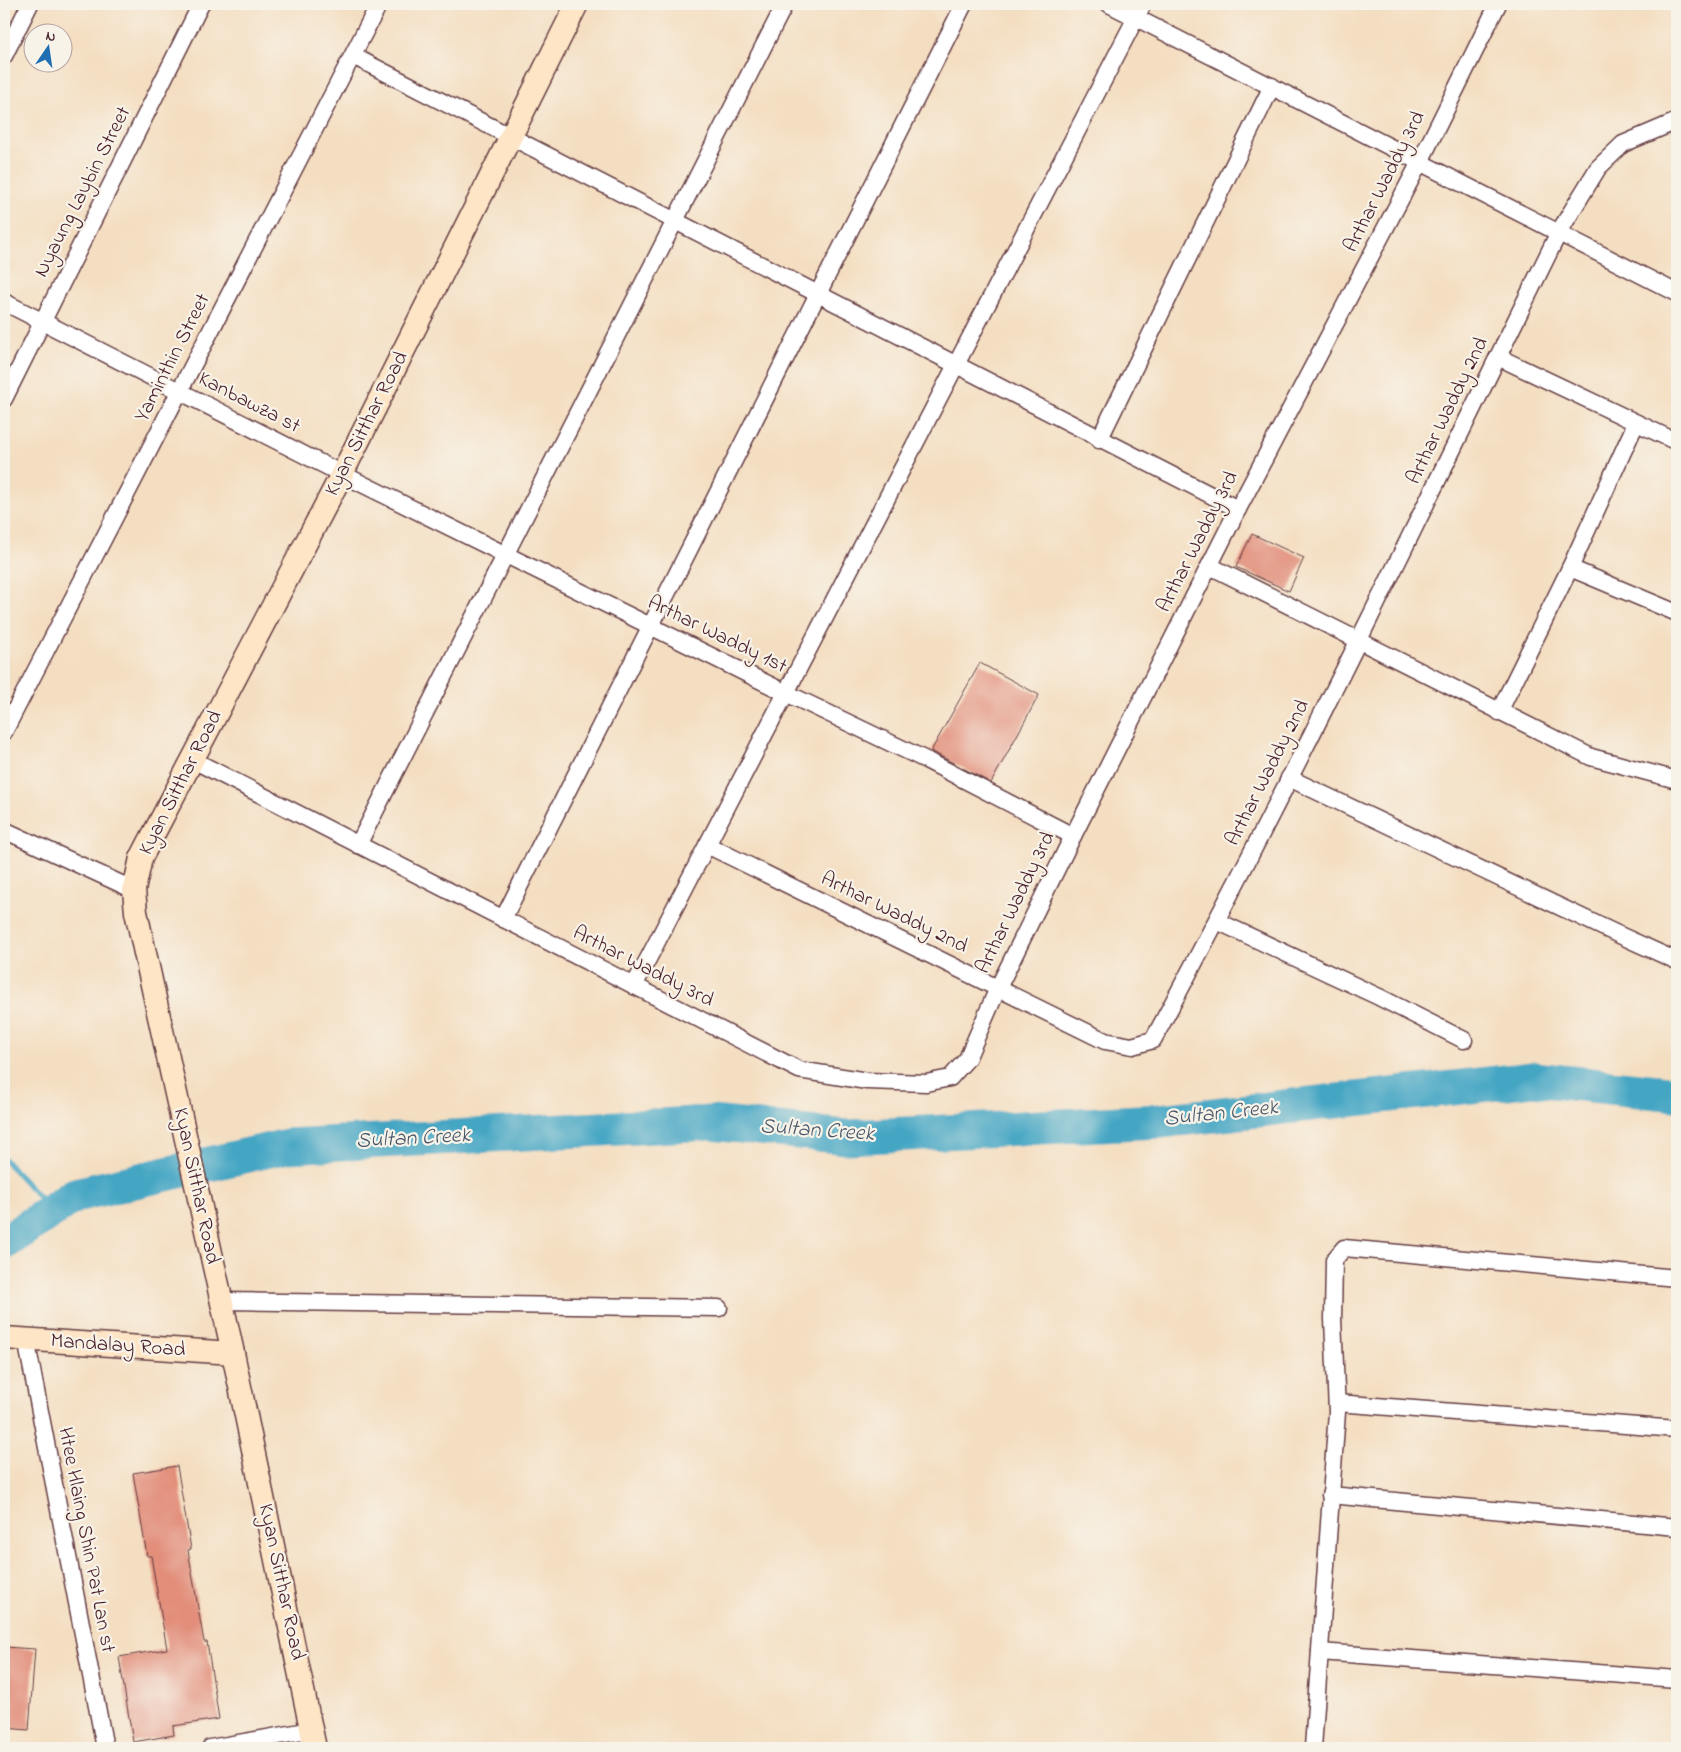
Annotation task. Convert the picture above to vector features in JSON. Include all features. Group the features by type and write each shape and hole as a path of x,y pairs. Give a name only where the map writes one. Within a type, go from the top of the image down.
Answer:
{"main road":[{"name":"Kyan Sitthar Road","path":"314,1739 233,1353 136,912 134,890 141,858 342,474 577,4"},
{"name":"Mandalay Road","path":"15,1339 233,1353"}],"street":[{"path":"4,56 30,4"},
{"name":"Nyaung Laybin Street","path":"4,399 201,4"},
{"name":"Yaminthin Street","path":"4,732 379,4"},
{"path":"358,845 785,4"},
{"path":"503,919 964,4"},
{"path":"1109,4 1139,10 1272,86 1677,293"},
{"name":"Arthar Waddy 3rd","path":"193,760 799,1070 867,1081 926,1083 950,1078 967,1059 998,988 1073,836 1238,509 1420,162 1498,4"},
{"path":"634,986 1139,10"},
{"path":"352,56 1099,440 1238,509"},
{"path":"1099,440 1272,86"},
{"name":"Arthar Waddy 2nd","path":"707,845 1105,1041 1132,1046 1152,1040 1217,921 1288,778 1359,642 1559,232 1598,168 1623,144 1677,121"},
{"name":"Kanbawza st","path":"4,302 342,474"},
{"path":"1498,358 1677,442"},
{"path":"1499,712 1570,568 1636,423"},
{"name":"Arthar Waddy 1st","path":"342,474 926,760 1073,836"},
{"path":"1210,566 1591,757 1677,780"},
{"path":"1570,568 1677,613"},
{"path":"1288,778 1677,961"},
{"path":"4,830 134,890"},
{"path":"1217,921 1379,997 1464,1040"},
{"path":"1313,1748 1337,1403 1333,1319 1334,1260 1344,1248 1677,1278"},
{"path":"221,1301 719,1308"},
{"name":"Htee Hlaing Shin Pat Lan st","path":"15,1339 105,1748"},
{"path":"1337,1403 1677,1429"},
{"path":"1330,1496 1677,1527"},
{"path":"1320,1652 1677,1679"},
{"path":"210,1748 314,1739"}],"building":[{"path":"1252,534 1304,558 1289,591 1236,567"},
{"path":"980,663 1039,695 991,783 931,751"},
{"path":"177,1466 191,1549 188,1550 204,1642 207,1642 219,1719 173,1726 174,1735 133,1742 119,1657 167,1649 151,1556 147,1556 133,1473"},
{"path":"4,1647 35,1649 29,1730 4,1728"}],"waterway":[{"name":"Sultan Creek","path":"4,1243 75,1195 287,1146 711,1123 847,1137 1160,1121 1533,1079 1677,1094"},
{"path":"4,1159 52,1211"}]}
